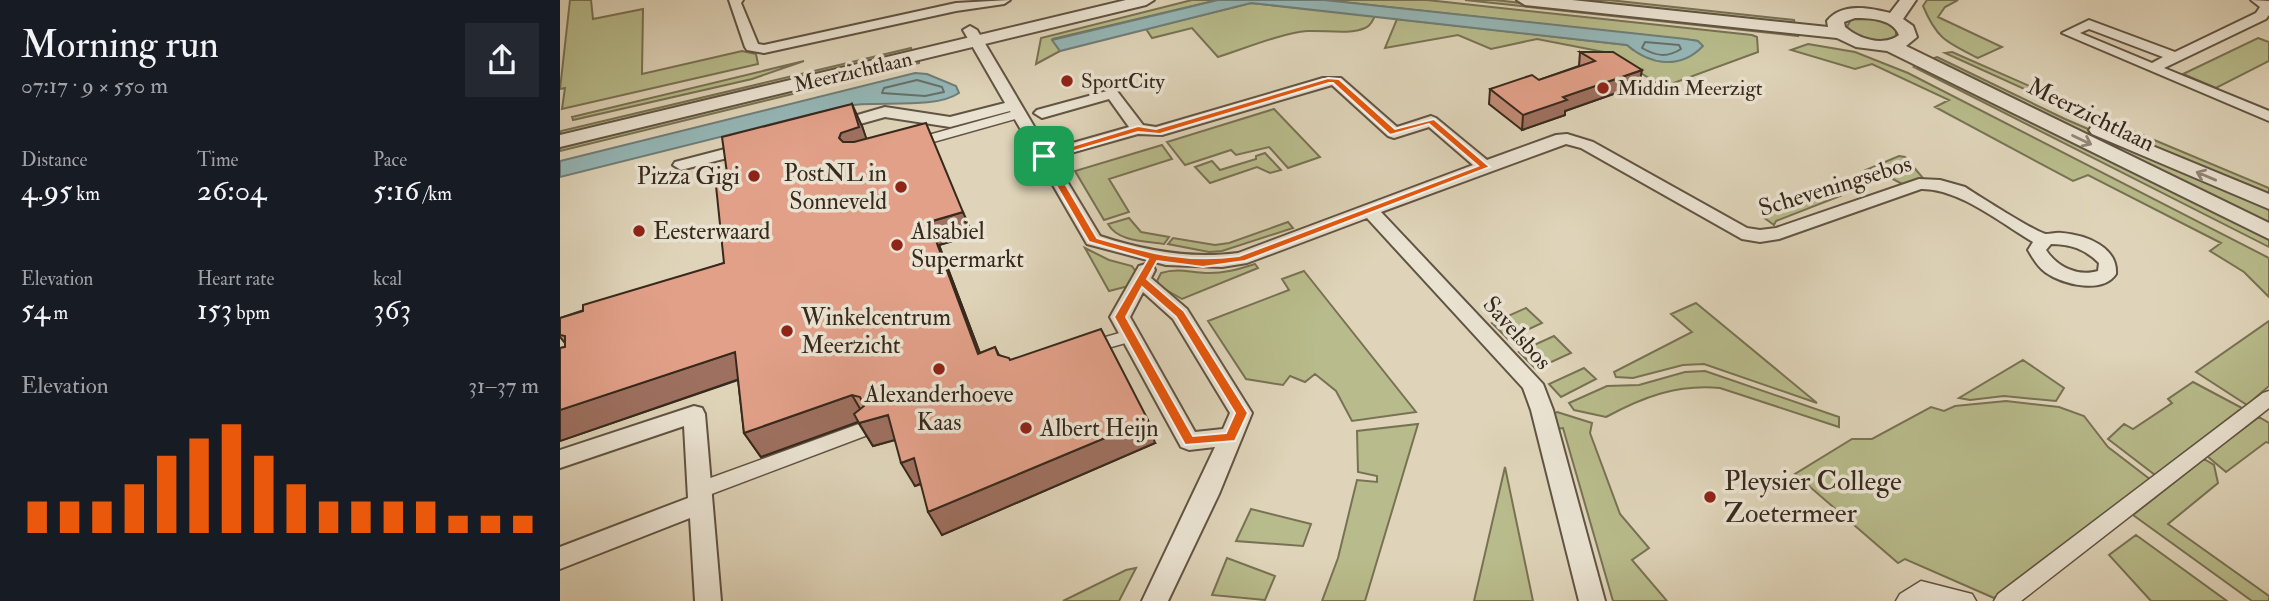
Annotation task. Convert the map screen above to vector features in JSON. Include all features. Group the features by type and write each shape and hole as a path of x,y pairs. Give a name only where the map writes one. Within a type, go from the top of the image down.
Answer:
{"street":[{"path":"737,0 734,2 752,47 764,49 956,7 1004,0"},
{"name":"Meerzichtlaan","path":"560,141 974,36 1094,0"},
{"name":"Meerzichtlaan","path":"560,128 1146,0"},
{"path":"1525,0 1838,27"},
{"path":"1640,0 1838,27 1866,44 1898,43 1907,30 1894,20 1872,14 1848,14 1838,27"},
{"path":"1872,14 1884,0"},
{"path":"1894,20 1908,0"},
{"path":"2152,68 2261,16 2266,11 2266,5 2257,0"},
{"path":"2175,57 2089,24 2068,33 2269,116"},
{"path":"974,36 1016,110 1093,240 1154,257 1203,264 1241,259 1485,167 1431,121 1394,133 1336,81 1328,81 1157,132 1138,129 1044,156"},
{"name":"Meerzichtlaan","path":"1898,43 2269,202"},
{"name":"Meerzichtlaan","path":"1898,43 2269,232"},
{"path":"1042,113 1112,94 1138,129"},
{"path":"820,129 885,113 950,122 1016,110"},
{"path":"895,149 1016,110"},
{"name":"Scheveningsebos","path":"1485,167 1556,140 1567,139 1587,145 1742,233 1760,236 1779,233 1919,184 1930,183 1959,191 2043,240"},
{"path":"681,165 768,143"},
{"name":"Savelsbos","path":"1370,211 1532,384 1542,410 1592,601"},
{"path":"1154,257 1120,317 1189,442 1230,437"},
{"path":"1141,280 1180,314 1241,413 1207,494 1156,601"},
{"path":"1068,355 1130,336"},
{"path":"2005,601 2269,398"},
{"path":"560,459 694,414 708,601"},
{"path":"560,558 867,428"},
{"path":"1914,596 1965,601"}],"green space":[{"path":"570,0 591,0 593,19 643,9 642,74 742,51 756,54 758,64 562,109 565,88 560,89"},
{"path":"1192,0 1218,0 1053,39 1060,51 1036,64 1041,38"},
{"path":"1324,0 1427,0 1752,35 1757,37 1758,52 1663,87 1609,53 1537,39 1491,49 1458,35 1385,48 1397,19 1627,45 1633,50 1698,41"},
{"path":"1465,0 1495,0 1797,33 1798,36"},
{"path":"1556,0 1609,0 1794,20 1795,25"},
{"path":"1927,0 1958,0 1945,7 1938,17 2002,47 1978,58 1950,43 1938,33 1928,17 1923,6"},
{"path":"1251,3 1375,16 1369,26 1359,30 1297,32 1218,57 1192,28 1152,38 1146,29"},
{"path":"1851,19 1884,21 1896,30 1896,36 1883,40 1870,39 1857,35 1847,27"},
{"path":"2258,38 2269,42 2269,61 2216,88 2183,74"},
{"path":"1808,44 1855,52 1908,73 2269,258 2269,297 2244,272 2210,251 2221,243 2088,175 2073,181 1935,107 1949,100 1872,64 1855,69 1791,50"},
{"path":"911,48 913,53 560,138 561,131"},
{"path":"1952,52 2269,188 2269,194 2117,131 1945,53"},
{"path":"1937,57 2065,119 2269,207 2269,224 1928,60"},
{"path":"919,60 919,63 560,151 560,147"},
{"path":"804,61 752,79 573,120 572,117"},
{"path":"1919,65 2269,239 2269,247 1914,67"},
{"path":"1274,109 1320,157 1288,168 1269,147 1236,155 1231,150 1185,165 1167,142"},
{"path":"1162,145 1172,159 1109,179 1129,212 1104,220 1075,171"},
{"path":"1265,153 1281,170 1270,173 1257,167 1210,183 1195,167 1212,161 1220,170 1256,159 1256,156"},
{"path":"1899,156 1905,157 1923,178 1904,185 1889,177 1883,180 1866,170"},
{"path":"1828,189 1840,196 1776,221 1774,225 1763,217"},
{"path":"1129,218 1141,232 1169,237 1164,244 1133,240 1118,234 1108,224"},
{"path":"1288,222 1293,228 1222,251 1209,252 1168,244 1173,238 1215,245 1229,243"},
{"path":"1085,248 1109,260 1132,266 1136,272 1129,286 1109,291"},
{"path":"1255,264 1258,268 1182,299 1161,287 1157,281 1161,273 1218,273"},
{"path":"1304,271 1416,412 1352,421 1336,391 1315,374 1305,382 1290,376 1283,385 1246,379 1208,321 1289,290 1282,279"},
{"path":"1696,303 1817,403 1704,364 1683,365 1633,378 1616,377 1614,372 1692,332 1671,314"},
{"path":"1526,308 1542,323 1508,339 1492,323"},
{"path":"2269,321 2269,386 2247,405 2196,372"},
{"path":"1554,336 1571,353 1536,369 1519,352"},
{"path":"2023,360 2064,388 2056,401 2004,396 1970,400 1959,398"},
{"path":"1584,368 1596,379 1561,397 1549,384"},
{"path":"1705,371 1839,417 1839,427 1720,388 1689,388 1661,393 1606,417 1574,410 1569,403 1607,386 1639,385 1685,372"},
{"path":"2193,382 2242,408 2155,475 2108,439 2124,424 2133,429 2172,403 2168,399"},
{"path":"2006,401 2059,407 2084,416 2108,447 2151,480 1994,598 1905,559 1898,563 1795,474 1852,439 1872,439 1931,407 1944,411 1955,406"},
{"path":"1557,412 1592,423 1590,433 1620,514 1649,548 1632,560 1667,601 1613,601 1563,428 1556,429 1551,416"},
{"path":"2259,417 2269,423 2269,443 2266,442 2226,472 2207,456"},
{"path":"1418,424 1365,601 1322,601 1338,558 1357,480 1377,482 1377,476 1358,472 1357,431"},
{"path":"2204,459 2214,465 2218,483 2168,524 2269,596 2269,601 2252,601 2133,515"},
{"path":"1505,467 1533,601 1474,601"},
{"path":"1251,509 1311,524 1303,546 1236,541"},
{"path":"2136,535 2227,601 2151,601 2109,555"},
{"path":"1227,558 1275,576 1265,600 1212,595"},
{"path":"1136,568 1119,601 1063,601 1126,570"}],"water":[{"path":"1218,0 1324,0 1686,39 1698,41 1703,46 1685,59 1665,62 1645,57 1627,45 1251,3 1060,51 1052,40"},
{"path":"915,73 927,74 956,86 959,93 948,98 920,103 844,106 560,177 560,161"}],"building":[{"path":"1580,52 1613,52 1642,70 1563,97 1567,100 1523,115 1490,89 1532,75 1539,80 1595,61"},
{"name":"Winkelcentrum Meerzicht","path":"852,104 859,127 841,133 839,138 843,142 854,142 926,123 963,212 929,222 978,354 995,347 998,355 1010,360 1101,329 1148,420 928,512 914,458 901,463 888,415 859,423 854,414 864,406 860,397 852,395 744,433 735,352 560,410 560,348 565,347 565,336 560,335 560,318 583,311 583,305 724,263 715,176 727,173 722,137"}],"place":[{"name":"SportCity","path":"1067,81"},
{"name":"Middin Meerzigt","path":"1603,88"},
{"name":"Pizza Gigi","path":"754,176"},
{"name":"PostNL in Sonneveld","path":"901,187"},
{"name":"Eesterwaard","path":"639,231"},
{"name":"Alsabiel Supermarkt","path":"897,245"},
{"name":"Winkelcentrum Meerzicht","path":"787,331"},
{"name":"Alexanderhoeve Kaas","path":"939,369"},
{"name":"Albert Heijn","path":"1026,428"},
{"name":"Pleysier College Zoetermeer","path":"1710,497"}],"route":[{"path":"1044,156 1093,240 1154,257 1120,317 1189,442 1230,437 1241,413 1180,314 1141,280 1154,257 1203,264 1241,259 1485,167 1431,121 1394,133 1336,81 1328,81 1157,132 1138,129 1044,156"}]}
